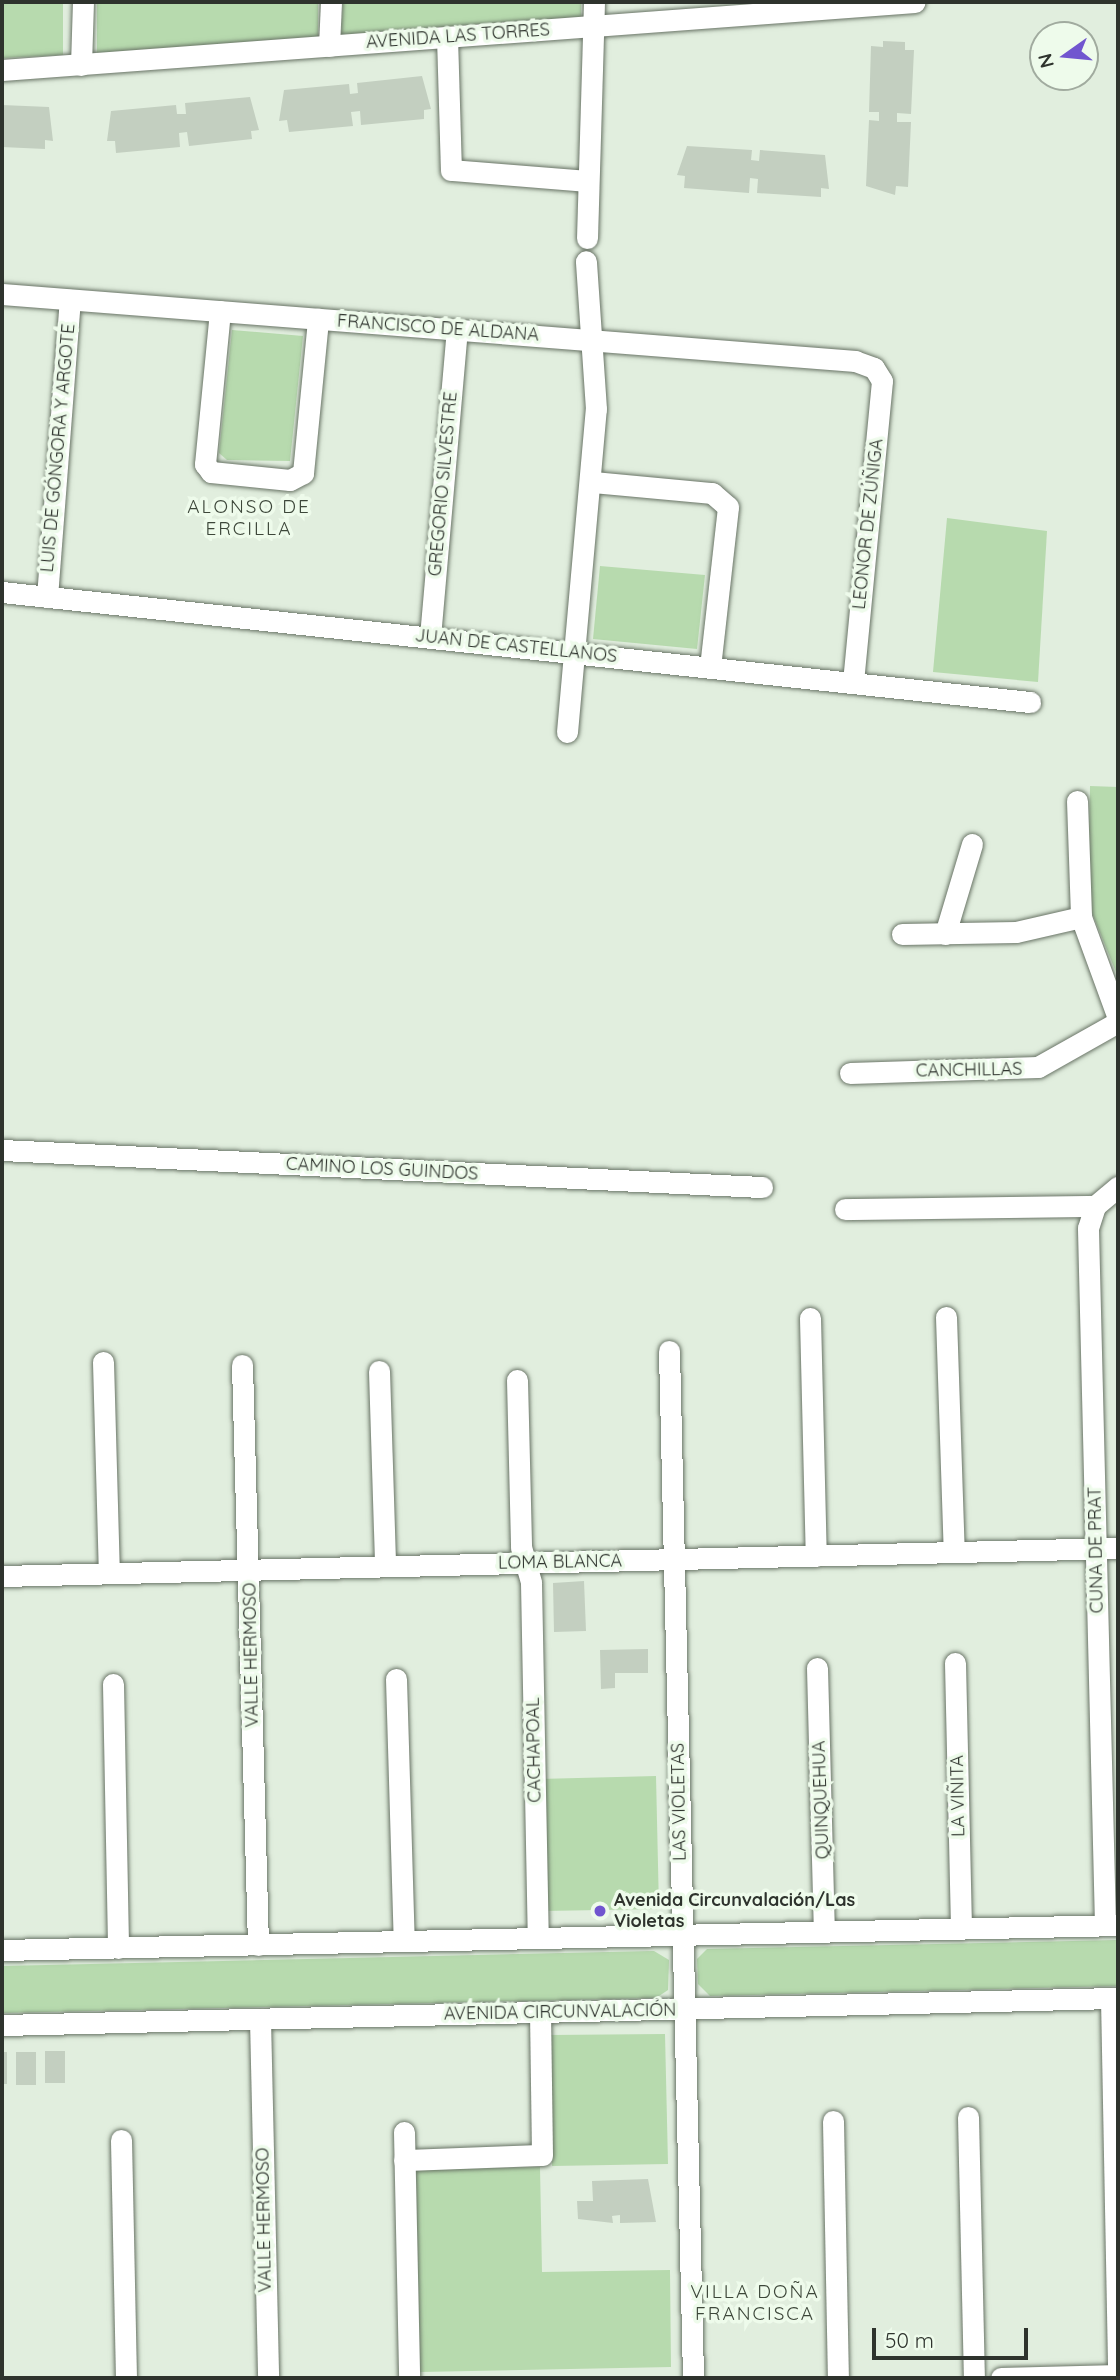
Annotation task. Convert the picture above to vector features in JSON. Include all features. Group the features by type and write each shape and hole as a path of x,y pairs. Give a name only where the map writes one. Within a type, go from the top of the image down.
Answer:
{"street":[{"path":"81,65 83,2"},
{"path":"329,46 331,2"},
{"path":"587,238 594,2"},
{"name":"AVENIDA LAS TORRES","path":"2,70 914,2"},
{"path":"447,37 451,170 587,181"},
{"path":"568,732 593,482 593,340 586,261"},
{"name":"FRANCISCO DE ALDANA","path":"2,294 855,361 874,368"},
{"name":"LUIS DE GÓNGORA Y ARGOTE","path":"47,597 70,300"},
{"path":"220,311 205,464 211,472 290,480 303,473 318,319"},
{"name":"GREGORIO SILVESTRE","path":"430,637 457,330"},
{"name":"LEONOR DE ZÚÑIGA","path":"853,682 882,382 874,368"},
{"path":"593,482 712,493 727,507 710,667"},
{"name":"JUAN DE CASTELLANOS","path":"2,592 1030,702"},
{"path":"1077,801 1081,917 1118,1020"},
{"path":"945,934 972,844"},
{"path":"902,934 1016,932 1081,917"},
{"name":"CANCHILLAS","path":"850,1073 1032,1069 1118,1020"},
{"name":"CAMINO LOS GUINDOS","path":"2,1150 762,1187"},
{"path":"845,1209 1095,1206 1118,1187"},
{"name":"CUNA DE PRAT","path":"1095,1206 1088,1228 1096,1549 1112,1925"},
{"path":"946,1317 954,1552"},
{"path":"810,1318 816,1556"},
{"name":"LAS VIOLETAS","path":"669,1351 692,2378"},
{"path":"103,1362 109,1573"},
{"name":"VALLE HERMOSO","path":"242,1365 258,1945"},
{"path":"379,1371 385,1566"},
{"name":"CACHAPOAL","path":"517,1380 538,1938"},
{"name":"LOMA BLANCA","path":"2,1576 1118,1548"},
{"name":"LA VIÑITA","path":"956,1663 961,1928"},
{"name":"QUINQUEHUA","path":"817,1668 824,1932"},
{"path":"396,1679 404,1941"},
{"path":"113,1684 118,1948"},
{"path":"2,1951 1112,1925"},
{"path":"1001,2378 1118,2376 1115,1998"},
{"name":"AVENIDA CIRCUNVALACIÓN","path":"2,2025 1115,1998"},
{"path":"404,2160 542,2155 540,2012"},
{"name":"VALLE HERMOSO","path":"260,2019 268,2378"},
{"path":"968,2117 974,2378"},
{"path":"832,2121 838,2378"},
{"path":"404,2132 409,2378"},
{"path":"121,2140 126,2378"}],"green space":[{"path":"2,2 63,2 63,55 2,58"},
{"path":"97,2 318,2 318,38 97,56"},
{"path":"343,2 581,2 581,17 341,36"},
{"path":"232,330 303,336 290,461 227,460 219,453"},
{"path":"947,518 1047,531 1038,682 933,672"},
{"path":"600,566 705,575 697,649 593,639"},
{"path":"1090,786 1118,787 1118,977 1088,903"},
{"path":"656,1776 659,1909 543,1911 539,1779"},
{"path":"1118,1940 1118,1986 710,1996 698,1984 697,1959 707,1949"},
{"path":"654,1951 669,1960 668,1990 656,1998 2,2013 2,1966"},
{"path":"665,2034 668,2164 552,2166 550,2035"},
{"path":"540,2167 542,2272 670,2270 671,2367 420,2372 416,2170"}],"building":[{"path":"883,41 905,42 905,50 914,50 911,114 897,113 897,122 911,122 908,187 896,186 895,195 866,186 869,120 879,121 879,112 869,112 871,46 883,47"},
{"path":"422,76 431,109 424,110 424,119 361,125 360,111 351,112 353,126 289,132 287,120 279,121 284,90 349,84 350,94 358,93 357,83"},
{"path":"250,97 259,130 251,131 252,139 189,146 187,132 179,133 180,147 116,153 115,141 107,141 111,111 176,105 177,114 186,114 185,103"},
{"path":"2,105 49,107 53,141 45,140 45,149 2,147"},
{"path":"687,146 752,150 751,160 759,161 760,150 825,155 829,189 821,188 821,197 757,193 758,179 750,178 749,193 684,188 685,176 677,175"},
{"path":"584,1581 586,1631 554,1632 553,1583"},
{"path":"648,1649 648,1673 615,1673 615,1688 601,1689 600,1650"},
{"path":"45,2051 65,2051 65,2083 45,2083"},
{"path":"2,2052 7,2052 7,2084 2,2084"},
{"path":"16,2052 36,2052 36,2085 16,2085"},
{"path":"648,2179 656,2222 620,2223 620,2215 612,2216 613,2223 578,2219 577,2201 593,2201 592,2181"}],"place":[{"name":"Avenida Circunvalación/Las Violetas","path":"600,1911"}],"district":[{"name":"ALONSO DE ERCILLA","path":"249,518"},
{"name":"VILLA DOÑA FRANCISCA","path":"755,2303"}]}
